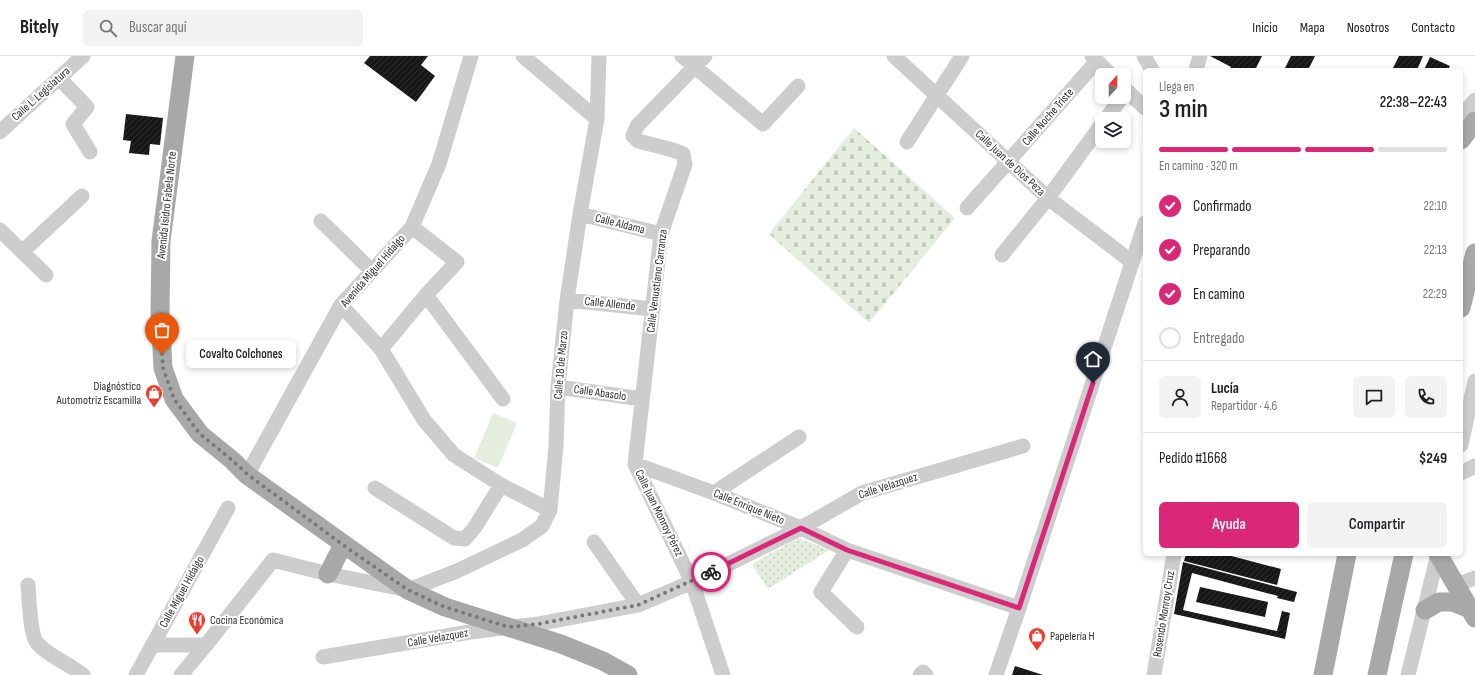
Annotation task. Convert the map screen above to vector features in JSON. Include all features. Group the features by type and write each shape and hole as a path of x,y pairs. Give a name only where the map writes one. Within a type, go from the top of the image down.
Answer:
{"main road":[{"name":"Avenida Isidro Fabela Norte","path":"185,56 161,241 160,311 163,368 174,399 200,434 247,474 343,545 408,590 445,607 561,644 603,660 628,675"},
{"path":"1463,137 1475,121"},
{"path":"1463,300 1475,253"},
{"path":"328,574 343,545"},
{"path":"1323,675 1347,556"},
{"path":"1377,675 1404,556"},
{"path":"1439,556 1472,613"},
{"path":"1425,610 1439,602 1452,602 1472,613"}],"street":[{"name":"Avenida Miguel Hidalgo","path":"247,474 341,305 412,226 439,164 470,56"},
{"path":"523,56 597,119"},
{"name":"Calle 18 de Marzo","path":"408,590 457,571 522,540 542,526 550,510 556,446 558,387 567,300 580,214 597,119 599,56"},
{"path":"682,56 700,61 763,124 798,86"},
{"name":"Calle Juan de Dios Peza","path":"894,56 1048,198 1132,262"},
{"path":"907,142 962,56"},
{"path":"1144,56 1151,68"},
{"path":"1197,68 1200,56"},
{"name":"Calle L. Legislatura","path":"0,132 80,57"},
{"name":"Calle Noche Triste","path":"967,208 1009,162 1094,59 1104,68"},
{"name":"Calle Venustiano Carranza","path":"635,464 661,234 685,164 683,154 638,141 633,136 637,126 700,61"},
{"path":"59,78 87,107 73,124 90,152"},
{"path":"1131,98 1143,107"},
{"path":"1463,115 1475,100"},
{"path":"1002,255 1048,198 1095,134"},
{"path":"22,252 82,196"},
{"name":"Calle Aldama","path":"580,214 661,234"},
{"path":"321,221 372,271"},
{"path":"381,349 426,295 457,262 412,226"},
{"path":"996,675 1143,229"},
{"path":"0,230 46,275"},
{"path":"426,295 503,399"},
{"name":"Calle Allende","path":"567,300 653,309"},
{"path":"341,305 381,349 424,420 454,455 501,485 550,510"},
{"path":"1463,436 1475,384"},
{"name":"Calle Abasolo","path":"558,387 642,399"},
{"path":"714,493 798,437"},
{"name":"Calle Velazquez","path":"324,657 470,632 538,624 638,605 692,582 801,528 862,493 1023,446"},
{"name":"Calle Enrique Nieto","path":"635,464 714,493 801,528 847,550 1019,608"},
{"name":"Calle Juan Monroy Pérez","path":"635,464 692,582 723,675"},
{"path":"1463,472 1475,466"},
{"path":"375,488 454,538 465,539 475,527 501,485"},
{"name":"Calle Miguel Hidalgo","path":"136,675 228,508"},
{"path":"594,542 638,605"},
{"path":"847,550 821,592 857,627"},
{"name":"Rosendo Monroy Cruz","path":"1154,675 1174,556"},
{"path":"1408,675 1438,556"},
{"path":"181,675 273,560 328,574 408,590"},
{"path":"1456,585 1475,578"},
{"path":"28,585 31,620 36,642 44,650 73,667 83,675"},
{"path":"152,645 206,645"},
{"path":"920,675 923,672 926,675"}],"green space":[{"path":"854,128 955,218 869,323 769,234"},
{"path":"493,413 517,423 498,468 474,458"},
{"path":"798,538 829,550 768,589 752,564"}],"building":[{"path":"370,56 428,56 421,65 435,76 416,102 364,63"},
{"path":"1210,56 1262,56 1256,68 1230,68 1231,67"},
{"path":"1291,56 1315,56 1309,68 1285,68"},
{"path":"1399,56 1423,56 1418,68 1393,68"},
{"path":"1430,57 1450,66 1449,68 1425,68"},
{"path":"126,114 163,118 160,145 150,144 149,155 129,153 131,141 123,140"},
{"path":"1185,556 1232,556 1281,569 1277,585 1184,561"},
{"path":"1183,562 1297,592 1294,602 1277,598 1278,596 1192,573 1183,610 1277,631 1282,611 1290,613 1285,639 1174,614"},
{"path":"1200,587 1268,602 1265,617 1196,602"},
{"path":"1015,666 1043,675 1012,675"}],"way so far":[{"path":"162,354 163,368 174,399 200,434 247,474 343,545 408,590 445,607 508,627 538,624 638,605 692,582 711,572"}],"place":[{"name":"Covalto Colchones","path":"162,354"},
{"name":"Diagnóstico Automotriz Escamilla","path":"154,408"},
{"name":"Cocina Económica","path":"197,635"},
{"name":"Papelería H","path":"1037,651"}],"route":[{"path":"711,572 801,528 847,550 1019,608 1093,383"}]}
